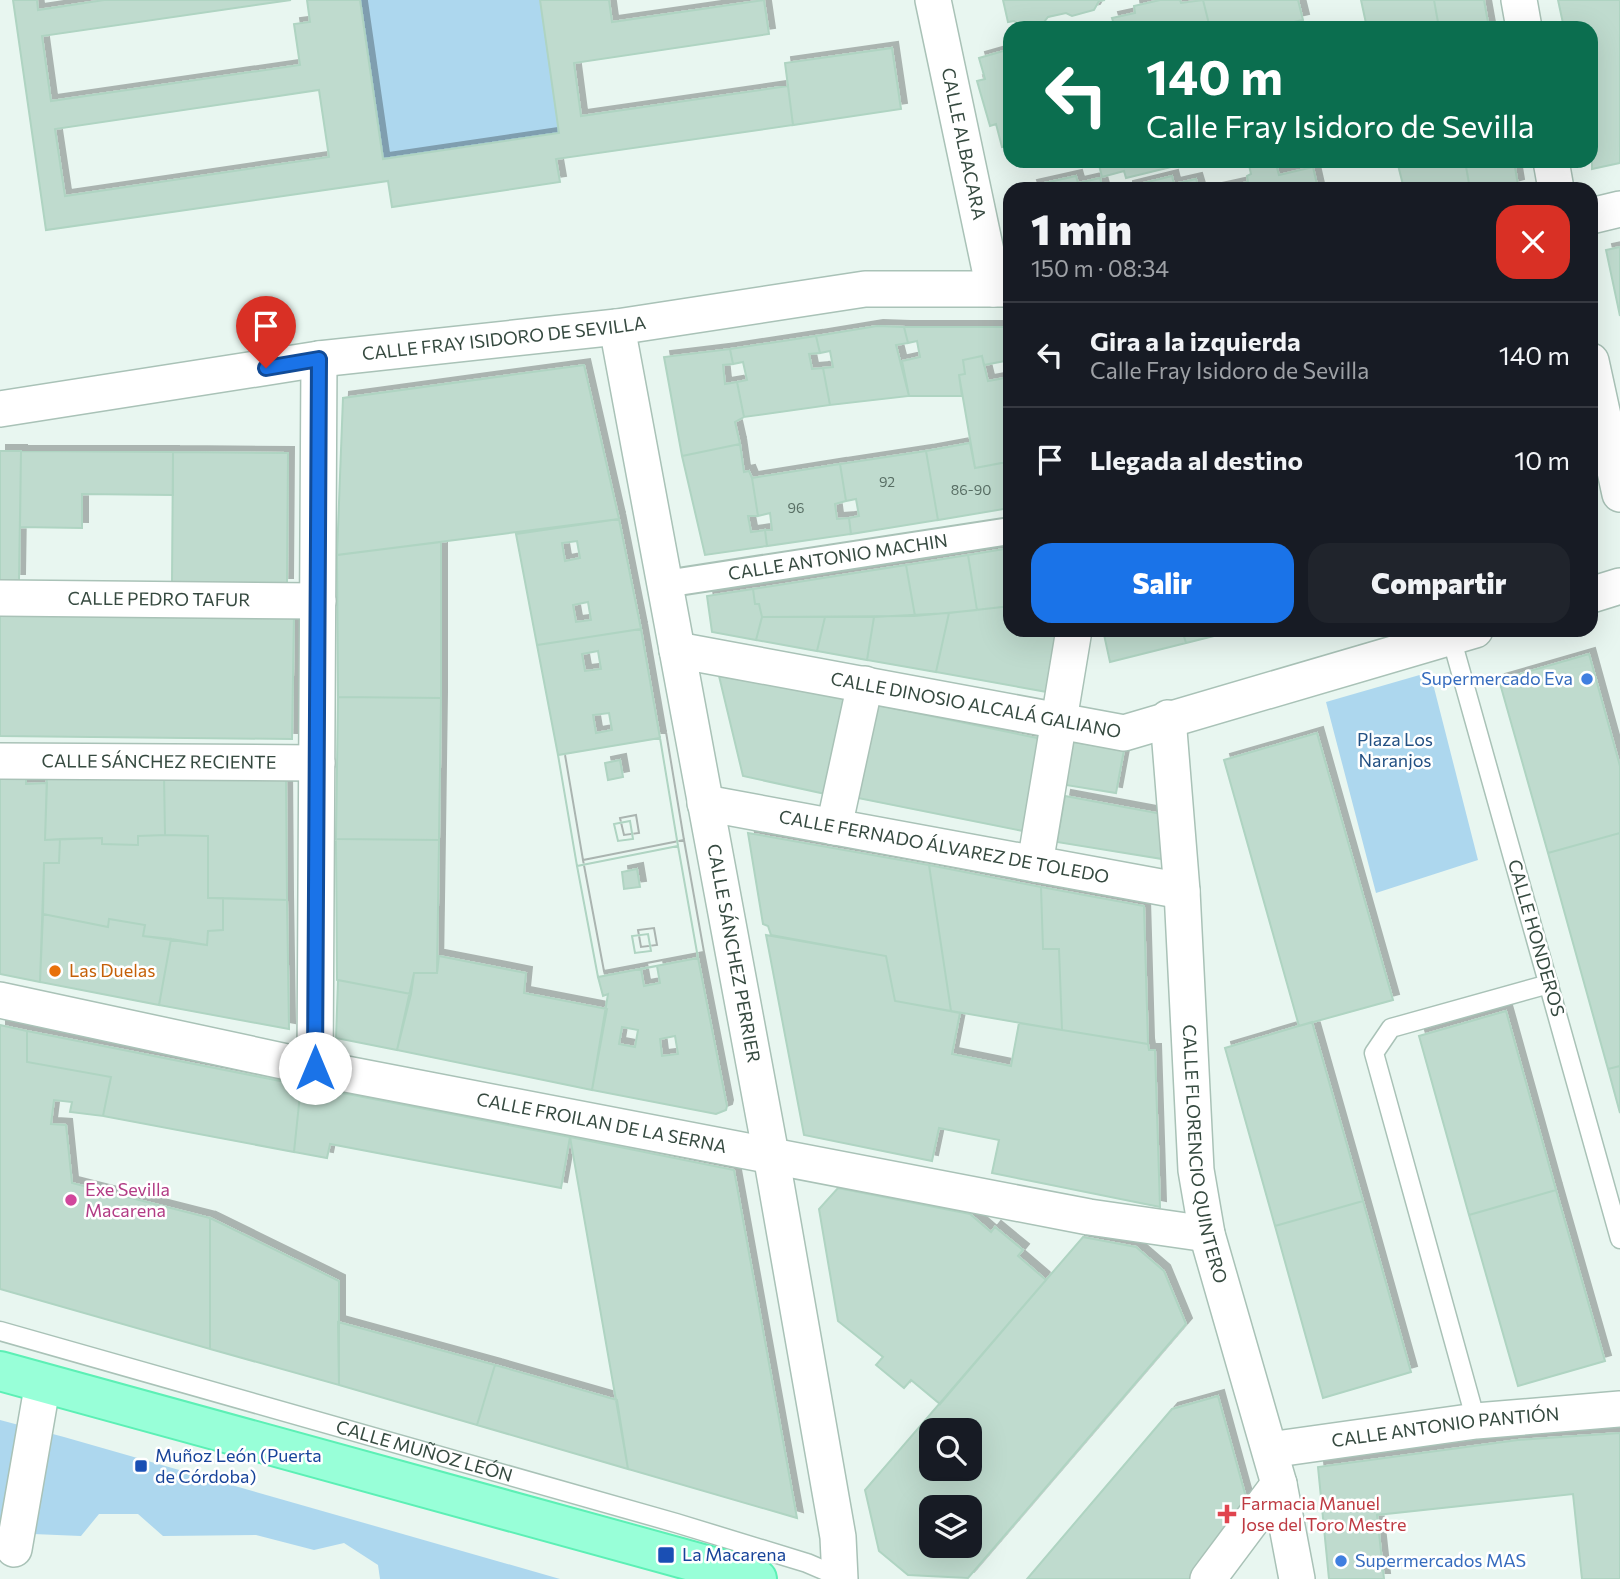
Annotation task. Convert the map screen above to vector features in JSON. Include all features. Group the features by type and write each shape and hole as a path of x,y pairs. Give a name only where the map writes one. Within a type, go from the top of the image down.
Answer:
{"main road":[{"name":"CALLE MUÑOZ LEÓN","path":"0,1371 735,1576"}],"street":[{"name":"CALLE ALBACARA","path":"933,0 1002,289"},
{"path":"1519,0 1523,21"},
{"path":"1598,214 1620,209"},
{"name":"CALLE FRAY ISIDORO DE SEVILLA","path":"0,409 319,359 617,327 864,289 1002,289"},
{"name":"CALLE SÁNCHEZ PERRIER","path":"617,327 771,1156 838,1537 842,1578"},
{"path":"315,1068 319,359"},
{"path":"1598,391 1620,494"},
{"name":"CALLE ANTONIO MACHIN","path":"665,584 1003,532"},
{"path":"1598,593 1620,586"},
{"name":"CALLE PEDRO TAFUR","path":"0,598 318,601"},
{"path":"1035,864 1073,637"},
{"name":"CALLE DINOSIO ALCALÁ GALIANO","path":"677,650 1124,733 1452,637"},
{"path":"834,827 865,684"},
{"name":"CALLE FLORENCIO QUINTERO","path":"1168,718 1182,891 1196,1170 1207,1234 1279,1484 1297,1579"},
{"name":"CALLE SÁNCHEZ RECIENTE","path":"0,761 317,764"},
{"name":"CALLE FERNADO ÁLVAREZ DE TOLEDO","path":"705,803 1182,891"},
{"name":"CALLE FROILAN DE LA SERNA","path":"0,1000 315,1068 1089,1217 1207,1234"},
{"path":"13,1565 43,1382"},
{"name":"CALLE ANTONIO PANTIÓN","path":"1270,1450 1476,1421 1620,1409"},
{"path":"1208,1579 1279,1484"}],"lane":[{"name":"CALLE HONDEROS","path":"1464,637 1549,984 1620,1239"},
{"path":"1476,1421 1374,1053 1391,1028 1549,984"},
{"name":"CALLE MUÑOZ LEÓN","path":"0,1331 676,1522 807,1563 842,1578"}],"green space":[{"path":"360,0 540,0 559,133 383,159"},
{"name":"Plaza Los Naranjos","path":"1430,672 1478,860 1376,893 1326,702"},
{"path":"0,1420 560,1579 380,1579 378,1565 344,1543 314,1550 256,1535 163,1536 138,1514 99,1514 81,1536 33,1534 0,1528"}],"building":[{"path":"13,0 37,0 38,10 104,0 291,0 42,36 51,101 300,65 294,24 310,22 307,0 360,0 383,159 559,133 540,0 609,0 612,22 764,0 769,34 574,63 581,116 788,86 793,125 556,159 560,182 392,207 388,181 46,230","holes":["319,90 329,157 65,196 55,129"]},
{"path":"1003,0 1105,0 1099,1 1094,10 1072,16 1066,13 1048,17 1045,21 1008,21"},
{"path":"1160,0 1180,0 1181,3 1203,0 1208,21 1113,21 1112,18 1135,13 1134,6"},
{"path":"1203,0 1298,0 1303,20 1299,21 1208,21"},
{"path":"1361,0 1434,0 1438,21 1366,21"},
{"path":"1434,0 1484,0 1488,21 1438,21"},
{"path":"1558,0 1620,0 1620,163 1598,168 1598,21 1562,21"},
{"path":"892,48 901,109 793,125 785,63"},
{"path":"1003,51 1003,147 996,124 990,126 977,81 985,79 979,58"},
{"path":"1100,168 1167,168 1126,178 1124,171 1102,177"},
{"path":"1250,168 1277,168 1279,175 1313,168 1316,182 1248,182 1247,176 1251,174"},
{"path":"1399,168 1466,168 1469,182 1402,182"},
{"path":"1466,168 1515,168 1518,182 1469,182"},
{"path":"1076,176 1078,182 1049,182"},
{"path":"1172,176 1174,182 1147,182"},
{"path":"1100,178 1101,182 1082,182"},
{"path":"1620,247 1620,316 1606,250"},
{"path":"877,326 904,327 908,343 896,345 909,396 830,405 823,368 833,367 830,351 820,353 816,336"},
{"path":"904,327 1003,327 1003,361 984,365 982,356 963,360 965,374 959,375 962,396 909,396 902,361 920,357 917,341 908,343"},
{"path":"816,336 820,353 809,354 812,369 823,368 830,405 744,417 737,382 747,380 743,362 733,364 730,349"},
{"path":"730,349 733,364 723,365 725,384 737,382 744,417 735,422 740,444 682,456 664,357"},
{"path":"982,356 988,381 1003,378 1003,463 975,468 959,375 965,374 963,360"},
{"path":"584,365 619,519 337,555 343,398"},
{"path":"970,443 975,468 1003,463 1003,509 938,520 926,451"},
{"path":"740,444 744,472 749,471 752,478 758,516 748,516 751,532 765,530 767,546 705,555 682,456"},
{"path":"0,451 21,451 19,580 0,580"},
{"path":"21,451 173,452 173,495 82,494 82,528 20,527"},
{"path":"926,451 938,520 851,534 849,518 859,516 856,499 846,501 840,464"},
{"path":"173,452 288,453 287,584 172,583"},
{"path":"840,464 846,501 835,504 837,519 849,518 851,534 767,546 765,530 772,530 770,513 758,516 752,478"},
{"path":"619,519 641,629 537,645 516,534","holes":["577,541 580,558 565,561 562,543","588,602 591,620 576,622 573,605"]},
{"path":"441,542 441,698 338,697 337,555"},
{"path":"1003,549 1003,607 977,610 968,555"},
{"path":"968,555 977,610 915,616 906,565"},
{"path":"906,565 915,616 762,617 759,604 755,604 753,589"},
{"path":"753,589 755,604 759,604 762,617 756,640 712,632 707,596"},
{"path":"1003,607 1003,637 1059,637 1047,692 936,672 949,613"},
{"path":"0,612 294,615 292,739 0,736"},
{"path":"949,613 936,672 867,660 874,617"},
{"path":"762,617 825,617 817,651 756,640"},
{"path":"825,617 874,617 867,660 817,651"},
{"path":"641,629 660,738 558,755 537,645","holes":["598,651 601,669 585,671 582,654","609,713 612,730 596,733 593,715"]},
{"path":"1105,637 1184,637 1186,643 1110,662"},
{"path":"1184,637 1210,637 1186,643"},
{"path":"1589,654 1620,766 1620,833 1548,853 1499,680"},
{"path":"719,676 850,698 830,795 743,776"},
{"path":"338,697 441,698 439,840 336,839"},
{"path":"873,704 1042,739 1023,831 853,797"},
{"path":"1317,733 1393,1000 1299,1026 1224,760"},
{"path":"660,738 678,846 577,866 558,755","holes":["620,760 623,777 608,780 605,763","630,821 633,839 618,841 614,824"]},
{"path":"660,738 678,846 577,866 558,755","holes":["630,821 633,839 618,841 614,824"]},
{"path":"1073,742 1124,750 1116,793 1066,785"},
{"path":"0,772 26,773 26,784 47,783 45,840 60,839 59,863 44,863 40,982 0,974"},
{"path":"47,773 164,775 165,835 138,836 138,845 102,844 102,838 45,840"},
{"path":"164,775 286,775 287,900 208,898 208,836 165,835"},
{"path":"1065,796 1162,814 1162,859 1057,842"},
{"path":"748,833 929,865 951,1011 895,1001 886,956 771,935 768,926 763,924"},
{"path":"1620,833 1620,1066 1608,1069 1548,853"},
{"path":"138,836 208,836 208,898 223,898 223,930 208,931 207,945 143,936 145,925 109,919 108,927 43,914 44,863 59,863 60,839 102,838 102,844 138,845"},
{"path":"336,839 439,840 437,973 414,973 411,994 337,980"},
{"path":"678,846 698,958 598,977 577,866","holes":["637,869 640,887 624,889 622,872","648,934 651,951 635,953 632,936"]},
{"path":"678,846 698,958 598,977 577,866","holes":["648,934 651,951 635,953 632,936"]},
{"path":"929,865 1041,887 1043,949 1059,949 1062,1030 951,1011"},
{"path":"1041,887 1144,906 1148,1044 1062,1030 1059,949 1043,949"},
{"path":"223,898 287,900 289,1029 159,1005 171,939 207,945 208,931 223,930"},
{"path":"43,914 108,927 109,919 145,925 143,936 171,939 159,1005 40,982"},
{"path":"766,935 886,956 895,1001 960,1013 952,1054 1011,1066 1019,1023 1148,1044 1149,1050 1155,1050 1160,1207 992,1173 999,1140 939,1128 932,1161 804,1135"},
{"path":"439,956 526,973 524,993 607,1009 592,1090 397,1050 414,973 437,973"},
{"path":"698,958 726,1110 716,1114 592,1090 608,994 603,996 598,977","holes":["657,966 660,983 644,986 641,969","622,1027 638,1030 635,1047 619,1044","675,1036 678,1054 662,1056 660,1039"]},
{"path":"338,980 411,994 397,1050 336,1038"},
{"path":"1506,1011 1556,1190 1469,1215 1419,1036"},
{"path":"1312,1022 1363,1201 1275,1226 1225,1048"},
{"name":"Exe Sevilla Macarena","path":"0,1025 27,1031 27,1062 111,1077 103,1116 70,1112 72,1102 54,1100 51,1124 66,1125 72,1183 210,1218 210,1349 0,1289"},
{"path":"27,1031 301,1085 294,1152 103,1116 111,1077 27,1062"},
{"path":"1620,1066 1620,1113 1608,1069"},
{"path":"301,1085 570,1137 561,1188 330,1144 327,1158 294,1152"},
{"path":"570,1137 734,1170 797,1518 628,1469"},
{"path":"838,1188 970,1214 991,1232 995,1227 1023,1250 1018,1256 1046,1280 940,1404 911,1380 904,1388 876,1365 883,1357 838,1321 819,1209"},
{"path":"1556,1190 1605,1361 1518,1386 1469,1215"},
{"path":"1363,1201 1411,1372 1323,1398 1275,1226"},
{"path":"210,1218 339,1281 339,1385 210,1349"},
{"path":"1083,1237 1136,1247 1164,1271 1186,1324 968,1578 908,1575 879,1551 865,1490 919,1427 919,1481 982,1481 982,1418 927,1418"},
{"path":"338,1322 495,1365 477,1425 339,1385"},
{"path":"495,1365 617,1400 628,1469 477,1425"},
{"path":"1218,1396 1247,1501 1189,1579 1027,1579 1172,1409"},
{"path":"1620,1433 1620,1579 1582,1579 1573,1494 1377,1515 1384,1579 1329,1579 1318,1467 1518,1440"}],"place":[{"name":"Supermercado Eva","path":"1587,679"},
{"name":"Las Duelas","path":"55,971"},
{"name":"Exe Sevilla Macarena","path":"71,1200"},
{"name":"Muñoz León (Puerta de Córdoba)","path":"141,1466"},
{"name":"Farmacia Manuel Jose del Toro Mestre","path":"1227,1514"},
{"name":"La Macarena","path":"666,1555"},
{"name":"Supermercados MAS","path":"1341,1561"}],"route":[{"path":"266,368 319,359 315,1068"}]}
